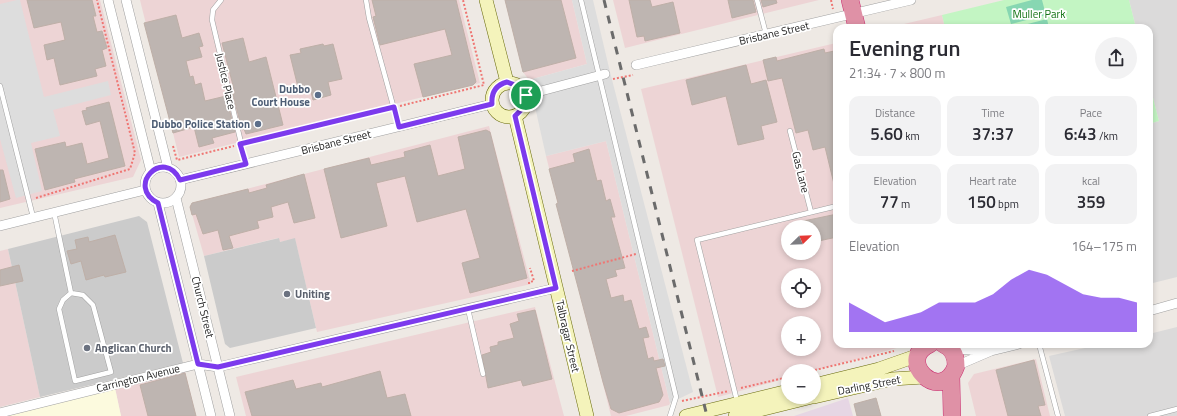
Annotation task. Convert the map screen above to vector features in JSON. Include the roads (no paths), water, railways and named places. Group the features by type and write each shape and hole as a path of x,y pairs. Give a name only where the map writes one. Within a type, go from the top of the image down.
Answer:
{"highway":[{"path":"923,348 918,367 928,379 952,415"},
{"path":"948,348 956,360 953,371 952,415"},
{"path":"928,379 942,381 953,371"}],"street":[{"path":"108,0 151,172"},
{"path":"126,0 168,168"},
{"path":"486,0 507,82"},
{"name":"Brisbane Street","path":"636,65 911,0"},
{"path":"526,95 602,75"},
{"path":"507,82 520,87 526,95 524,107 515,116 510,117 501,115 492,104 492,98 496,87 507,82"},
{"name":"Brisbane Street","path":"180,180 492,104"},
{"name":"Talbragar Street","path":"515,116 587,416"},
{"path":"162,167 173,170 180,180 181,187 176,198 168,203 158,203 152,200 145,190 146,180 151,172 162,167"},
{"path":"0,226 145,190"},
{"name":"Church Street","path":"176,198 230,416"},
{"name":"Church Street","path":"158,203 211,416"},
{"name":"Carrington Avenue","path":"0,413 198,364 218,367 556,288"},
{"path":"1153,310 1177,304"},
{"name":"Darling Street","path":"821,383 879,369 923,348"},
{"path":"968,348 991,351"},
{"path":"953,371 991,351 1003,348"},
{"name":"Darling Street","path":"821,395 892,379 928,379"},
{"name":"Darling Street","path":"736,410 781,394"},
{"name":"Darling Street","path":"686,416 781,402"}],"lane":[{"name":"Justice Place","path":"221,0 213,10 212,20 240,144 246,164"},
{"path":"366,0 369,18 399,127"},
{"path":"581,0 602,75 641,253 676,397 670,416"},
{"path":"757,0 766,34"},
{"path":"0,86 33,217"},
{"name":"Gas Lane","path":"790,131 811,212"},
{"path":"736,410 697,240 833,207"},
{"path":"54,212 71,293"},
{"path":"71,293 84,295 93,305 111,372 75,381 59,309 63,300 71,293"},
{"path":"468,309 483,374"},
{"path":"1041,348 1058,416"},
{"path":"1150,416 1177,409"}],"railway":[{"path":"604,0 707,416"}],"place":[{"name":"Dubbo Court House","path":"318,95"},
{"name":"Dubbo Police Station","path":"258,124"},
{"name":"Uniting","path":"287,294"},
{"name":"Anglican Church","path":"87,348"}],"park label":[{"name":"Muller Park","path":"1039,14"}]}
